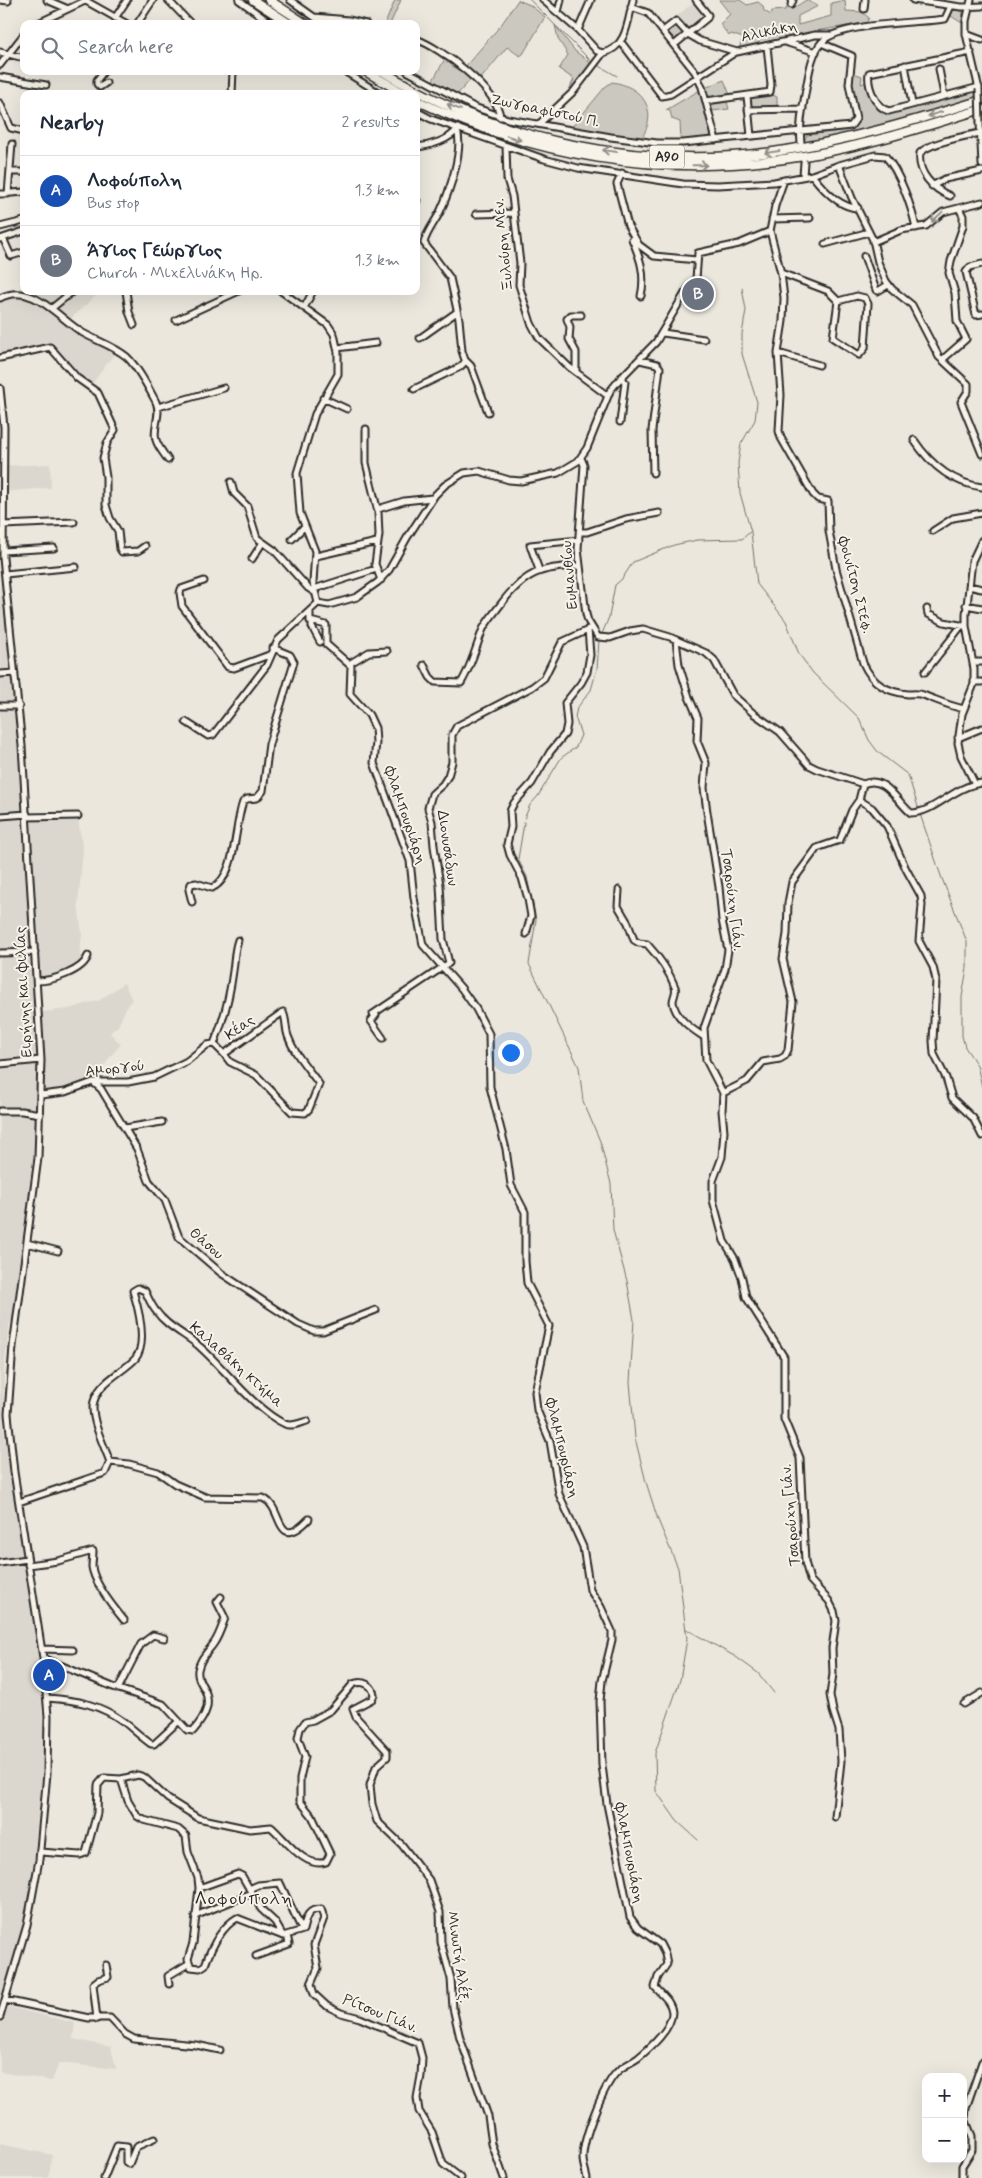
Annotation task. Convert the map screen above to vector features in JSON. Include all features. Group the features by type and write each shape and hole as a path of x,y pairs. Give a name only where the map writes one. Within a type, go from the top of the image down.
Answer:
{"highway":[{"path":"253,0 284,20"},
{"path":"269,0 300,20"},
{"path":"372,75 398,90"},
{"name":"Α90","path":"390,75 450,105 533,136 597,150 669,157 746,155 809,146 874,132 982,100"},
{"name":"Α90","path":"420,102 474,125 548,148 622,162 685,165 764,161 812,155 879,139 982,109"}],"street":[{"path":"0,0 8,1"},
{"path":"47,0 68,9"},
{"path":"115,18 127,0"},
{"path":"140,20 153,0"},
{"path":"168,0 187,20"},
{"path":"240,0 267,20"},
{"path":"290,0 318,20"},
{"path":"543,0 578,30 597,51 603,53"},
{"path":"558,12 561,0"},
{"path":"578,30 591,0"},
{"path":"539,124 574,91 603,53 613,49 621,42 633,0"},
{"path":"674,45 708,17 696,0"},
{"path":"864,9 865,0"},
{"path":"913,0 969,8 982,6"},
{"path":"961,0 961,7"},
{"path":"971,0 966,34 979,86 982,163"},
{"path":"45,20 87,1 119,20"},
{"path":"801,143 800,132 803,109 816,52 821,43 832,35 851,29 945,19 949,4"},
{"path":"631,7 648,13 698,77 716,140"},
{"path":"314,17 349,20"},
{"name":"Αλικάκη","path":"663,32 676,21 688,34 705,43 737,52 820,34 832,35"},
{"path":"966,34 982,40"},
{"path":"0,64 20,39"},
{"path":"420,41 456,62 490,94 500,117"},
{"path":"621,42 662,96 671,94 737,52"},
{"path":"785,42 816,52"},
{"name":"Ζωγραφιστού Π.","path":"414,75 474,107 500,117 657,143 683,143 844,128 853,125 856,116 849,84 852,56 821,43"},
{"path":"706,101 770,92 767,46"},
{"path":"0,52 20,57"},
{"path":"971,52 868,74 872,95 887,111 979,86"},
{"path":"905,66 912,104"},
{"path":"940,69 944,95"},
{"path":"975,71 982,71"},
{"path":"101,75 97,80 97,84 100,87 106,83"},
{"path":"232,90 233,75"},
{"path":"350,75 375,90"},
{"path":"0,77 46,85"},
{"path":"747,96 751,136"},
{"path":"0,103 11,128 20,129"},
{"path":"748,110 803,109"},
{"path":"420,113 506,146 578,168 694,185 744,184 784,180 812,175 875,155 885,156 890,162 906,196 916,228"},
{"path":"420,146 434,144 458,128"},
{"path":"458,128 457,155 450,184 444,203 424,243 450,278 457,312 460,342 488,412"},
{"path":"941,181 947,195 932,186 926,178 921,163 921,151 949,140 980,133"},
{"path":"8,194 12,144"},
{"name":"Ξυλούρη Μεν.","path":"506,146 507,179 514,213 520,263 520,286 528,316 537,335 576,372 608,396"},
{"path":"803,176 804,162"},
{"path":"839,165 869,232 881,272 888,285 913,306 942,360 968,384 968,391 961,402 982,454"},
{"path":"932,186 941,181 982,171"},
{"path":"10,172 20,172"},
{"path":"622,173 617,184 632,239 639,255 643,276 640,296"},
{"path":"812,175 839,202 858,208"},
{"name":"Φοινίτση Στεφ.","path":"784,180 770,231 781,273 784,305 778,353 781,395 780,435 813,494 818,499 828,502 829,534 837,575 866,668 877,683 885,689 904,694 922,694 941,703 964,709"},
{"path":"0,194 20,192"},
{"path":"873,242 901,230 928,226 943,212 982,202"},
{"path":"942,360 966,339 957,321 955,293 950,273 951,261 963,225 963,216 959,208"},
{"path":"476,214 514,213"},
{"path":"772,219 810,218"},
{"path":"0,227 20,222"},
{"path":"318,603 329,605 357,597 381,580 432,498 445,485 467,472 481,471 509,480 524,480 561,472 581,458 587,448 608,396 621,377 649,351 663,333 685,293 696,278 696,260 699,252 745,242 770,231"},
{"path":"20,232 2,239 11,256 20,253"},
{"path":"631,232 639,245 652,256 696,260"},
{"path":"825,244 869,232"},
{"path":"864,256 876,290 888,285"},
{"path":"979,315 966,272 970,267 982,264"},
{"path":"781,273 828,292 838,301"},
{"path":"0,298 20,291"},
{"path":"22,295 52,308 81,332 128,359 146,384 158,407 156,440 168,460"},
{"path":"52,308 68,295"},
{"path":"126,295 128,308 134,325"},
{"path":"176,320 230,295"},
{"path":"286,295 330,327 337,348 338,374 323,398 314,418 297,474 300,513 316,556 314,590 318,603"},
{"path":"304,308 311,295"},
{"path":"857,296 868,300 865,346 860,355 833,338 838,301 857,296"},
{"path":"420,338 457,312"},
{"path":"576,372 576,352 570,340 570,326 567,319 571,315 581,315"},
{"path":"663,333 704,339"},
{"path":"337,348 376,343"},
{"path":"0,358 50,347 77,378 98,393 115,430 107,442 103,458 106,477 106,505 110,518 118,531 120,550 122,552 136,551 146,546"},
{"path":"778,353 818,365"},
{"path":"640,360 657,364 660,368 652,430 653,473"},
{"path":"414,389 461,366 466,361"},
{"path":"620,422 625,382 621,377"},
{"name":"Ειρήνης και Φιλίας","path":"0,388 4,427 2,560 19,706 41,1060 37,1168 11,1361 8,1414 19,1502 42,1650 47,1698 47,1773 41,1852 27,1925 0,2017"},
{"path":"158,407 224,388"},
{"path":"323,398 347,409"},
{"path":"366,429 366,463 378,509 376,569 381,580"},
{"path":"914,440 927,456 955,480 982,487"},
{"name":"Ευμανθίου","path":"581,458 584,464 579,540 580,566 588,621 596,635 603,638 614,637 639,629 652,631 676,640"},
{"path":"231,482 234,493 247,506 256,537 272,548 308,588 314,590 376,569"},
{"path":"378,509 404,501 432,498"},
{"path":"580,532 589,531 621,520 658,513"},
{"path":"933,531 953,518 982,513"},
{"path":"3,525 74,522"},
{"path":"292,539 304,527"},
{"path":"539,570 530,545 579,540"},
{"path":"982,540 980,548 972,561 964,625 973,662 974,682 972,694 964,709 958,738 960,754 982,790"},
{"path":"252,558 263,542"},
{"path":"316,556 378,542"},
{"path":"3,551 54,548"},
{"path":"424,665 435,682 461,683 487,622 523,579 539,570 550,567 580,566"},
{"path":"5,574 76,567"},
{"path":"204,581 181,590 180,600 188,614 225,664 228,667 234,668 269,655"},
{"path":"969,586 982,589"},
{"path":"186,722 211,736 267,665 269,655 280,637 318,603"},
{"path":"966,605 982,608"},
{"path":"927,609 928,614 942,622 964,625"},
{"path":"310,611 308,618 312,622 326,625 326,644 349,664 369,652 387,651"},
{"path":"526,934 531,916 522,878 510,855 507,844 511,827 510,811 514,803 532,783 554,747 565,734 567,724 565,703 581,683 588,666 588,621"},
{"path":"312,622 312,627 320,642"},
{"path":"925,672 964,625"},
{"name":"Διονυσάδων","path":"444,968 449,963 443,939 440,885 432,822 428,808 432,794 443,784 451,767 453,754 451,738 453,731 457,726 532,688 544,678 562,642 588,630"},
{"path":"676,640 712,657 733,696 780,732 811,766 863,784 870,782 883,785 897,797 908,812 914,813 929,807 958,789 979,783"},
{"name":"Τσαρούχη Γιάν.","path":"676,640 679,665 688,697 698,718 697,741 706,763 704,788 722,920 728,950 725,969 705,1021 704,1037 708,1067 723,1093 724,1131 722,1157 713,1181 713,1200 724,1241 735,1259 746,1297 784,1357 784,1419 800,1458 805,1562 810,1580 829,1601 836,1621 832,1648 834,1661 830,1695 839,1730 841,1752 840,1787 835,1817"},
{"path":"192,902 189,890 191,884 196,883 212,888 224,876 230,866 243,802 247,799 257,798 263,791 268,764 269,744 294,662 290,655 273,648"},
{"path":"973,662 982,662"},
{"name":"Φλαμπουριάρη","path":"349,664 352,670 350,694 373,722 376,736 374,755 376,771 411,863 414,898 423,945 444,968 476,1009 489,1034 492,1095 506,1149 510,1185 525,1212 524,1261 527,1283 549,1326 535,1392 537,1410 550,1441 559,1494 582,1547 590,1590 601,1607 612,1631 612,1640 602,1681 600,1701 602,1765 607,1804 630,1917 638,1928 660,1944 667,1958 666,1967 655,1984 671,2008 669,2024 638,2058 618,2071 610,2081 593,2119 582,2158 587,2178"},
{"path":"0,674 15,674"},
{"path":"974,682 982,682"},
{"path":"0,706 19,706"},
{"path":"958,738 982,728"},
{"path":"723,1093 747,1081 763,1062 780,1059 787,1052 793,999 783,958 791,886 796,875 814,850 822,845 835,843 840,840 852,810 859,800 863,784"},
{"path":"859,800 872,808 887,826 906,870 920,896 922,905 919,941 933,967 936,980 932,1041 934,1054 946,1078 952,1098 970,1115 982,1136"},
{"path":"1,816 78,816"},
{"path":"619,890 618,906 628,923 634,940 639,944 647,944 661,964 667,969 676,991 673,1002 677,1013 686,1024 704,1037"},
{"path":"214,1044 229,992 233,970 233,954 238,940"},
{"path":"0,954 35,952"},
{"path":"37,981 50,980 65,975 86,961 88,956"},
{"path":"383,1038 371,1022 376,1015 374,1014 444,968"},
{"name":"Κέας","path":"214,1044 230,1062 256,1075 292,1112 305,1113 309,1109 319,1084 304,1065 288,1037 287,1021 284,1012 224,1054"},
{"name":"Αμοργού","path":"41,1095 65,1092 93,1082 128,1082 154,1077 187,1061 207,1045 214,1044"},
{"path":"0,1064 41,1060"},
{"name":"Θάσου","path":"93,1082 101,1089 137,1149 149,1181 164,1200 176,1234 221,1273 298,1324 314,1331 323,1330 376,1310"},
{"path":"0,1111 22,1111 40,1114"},
{"path":"125,1128 162,1122"},
{"path":"27,1243 58,1251"},
{"name":"Καλαθάκη κτήμα","path":"110,1462 94,1419 93,1405 101,1388 119,1370 136,1358 141,1340 141,1324 133,1291 138,1288 145,1291 156,1311 165,1321 200,1346 230,1378 272,1416 287,1425 296,1425 307,1421"},
{"path":"19,1502 105,1473 110,1462 129,1464 158,1472 175,1484 205,1497 263,1498 270,1503 280,1526 289,1531 296,1530 310,1518"},
{"path":"0,1563 58,1561 93,1551 92,1569 111,1604 124,1620"},
{"path":"43,1658 118,1689 163,1704 187,1730 194,1730 208,1708 207,1695 199,1681 198,1670 205,1653 218,1637 223,1623 224,1618 217,1602 221,1598"},
{"path":"118,1689 143,1641 153,1635 164,1638"},
{"path":"42,1650 73,1650"},
{"name":"Μινωτή Αλέξ.","path":"121,1778 138,1775 144,1776 168,1799 198,1818 250,1829 271,1827 295,1851 310,1861 320,1864 326,1862 330,1854 326,1844 312,1816 300,1801 300,1778 305,1757 298,1738 300,1729 305,1722 313,1720 331,1710 353,1684 365,1683 370,1687 374,1695 372,1699 353,1709 356,1717 387,1751 387,1757 376,1768 370,1785 372,1804 377,1821 402,1845 428,1880 440,1912 442,1942 451,1979 453,2008 460,2038 488,2116 492,2144 504,2178"},
{"path":"964,1704 982,1693"},
{"path":"47,1698 81,1702 98,1707 123,1721 151,1744 154,1744 179,1721"},
{"path":"41,1852 80,1855 86,1853 97,1813 98,1785 104,1778 121,1778 128,1801 137,1816 144,1820 178,1829 186,1836 188,1852 198,1878 199,1888 193,1943 188,1964 168,1976 169,1984"},
{"path":"199,1888 238,1874 242,1876 261,1909 275,1922 289,1944 256,1956"},
{"path":"188,1964 195,1968 205,1966 211,1948 230,1922 237,1918 285,1936 303,1930 280,1883 258,1886 251,1891 195,1916"},
{"name":"Ρίτσου Γιάν.","path":"303,1930 306,1916 312,1910 321,1909 324,1918 314,1945 318,1968 311,1984 314,1994 327,2006 340,2013 360,2018 418,2043 422,2058 422,2076 417,2098 419,2111 432,2132 443,2164 461,2178"},
{"path":"97,2019 93,1984 98,1980 107,1978 109,1974 106,1965"},
{"path":"4,2000 97,2019 110,2018 125,2034 139,2041 196,2045 220,2050"},
{"path":"962,2178 962,2166 972,2150 972,2136 965,2119 966,2108 982,2062"},
{"path":"104,2178 117,2146 126,2147 126,2162 129,2164 136,2147 154,2139"}],"shaded area":[{"path":"395,0 401,0 392,20 387,20"},
{"path":"518,0 530,5 545,17 523,54 520,56 507,47 479,81 464,68 501,25"},
{"path":"719,0 740,0 747,5 758,2 763,6 764,11 771,15 772,11 785,10 789,5 794,8 806,0 818,6 798,16 798,25 831,16 831,3 845,0 846,11 862,12 869,18 866,23 809,32 739,48 743,38 731,34 729,36 720,24 730,14"},
{"path":"694,2 705,16 689,30 677,16"},
{"path":"953,10 963,11 962,23 951,16"},
{"path":"675,23 686,33 677,40 666,31"},
{"path":"555,25 575,51 593,65 566,97 574,79 559,69 568,55 558,39"},
{"path":"446,57 471,79 456,96 432,82"},
{"path":"853,73 862,76 861,84 867,82 883,110 976,90 976,97 872,128 803,143 807,135 848,130 856,126 858,107 852,80"},
{"path":"724,80 730,95 708,98 705,88"},
{"path":"612,82 623,84 632,89 645,102 649,119 641,139 583,131 572,127 605,87"},
{"path":"700,90 712,138 681,141 680,122 672,119 670,111 666,110"},
{"path":"773,95 777,97 777,108 751,107 751,97"},
{"path":"727,102 729,109 712,111 712,104"},
{"path":"20,292 20,295 97,295 67,322 116,352 91,385 75,372 56,349 48,345 0,356 0,301"},
{"path":"50,464 51,488 0,492 0,466"},
{"path":"0,563 14,686 22,819 78,819 83,851 78,904 82,934 80,953 83,961 59,975 32,979 34,1013 68,1009 100,1000 124,983 132,1000 128,1004 118,1026 110,1033 121,1044 97,1078 52,1092 37,1093 35,1144 24,1245 4,1368 3,1425 40,1670 44,1750 33,1871 19,1945 0,2005"},
{"path":"0,2005 75,2023 73,2039 111,2047 116,2069 59,2063 52,2081 0,2072"},
{"path":"0,2144 53,2155 48,2178 0,2178"}],"waterway":[{"path":"530,0 592,62"},
{"path":"596,64 617,76"},
{"path":"742,288 746,310 742,334 742,354 757,402 755,420 741,444 738,463 740,493 751,532 757,584 786,621 799,654 813,673 859,718 869,740 878,752 908,775 919,810"},
{"path":"602,634 609,617 615,585 622,579 633,562 674,545 697,540 742,539 750,532"},
{"path":"599,640 597,669 591,690 577,708 575,717 581,735 576,747 561,758 538,796 530,805 525,817 518,859 527,877 536,920 529,964 579,1067 583,1101 600,1141 611,1184 613,1230 627,1281 634,1320 630,1382 635,1438 658,1520 678,1568 687,1639 680,1680 655,1753 656,1791 677,1821 698,1840"},
{"path":"920,814 941,876 967,942 967,968 962,997 962,1036 965,1047 977,1065 982,1087"},
{"path":"686,1629 736,1657 758,1673 774,1693"}],"tunnel":[{"path":"506,146 514,120"}],"place":[{"name":"Άγιος Γεώργιος","path":"698,294"},
{"name":"Λοφούπολη","path":"49,1675"}],"district":[{"name":"Λοφούπολη","path":"244,1899"}]}
